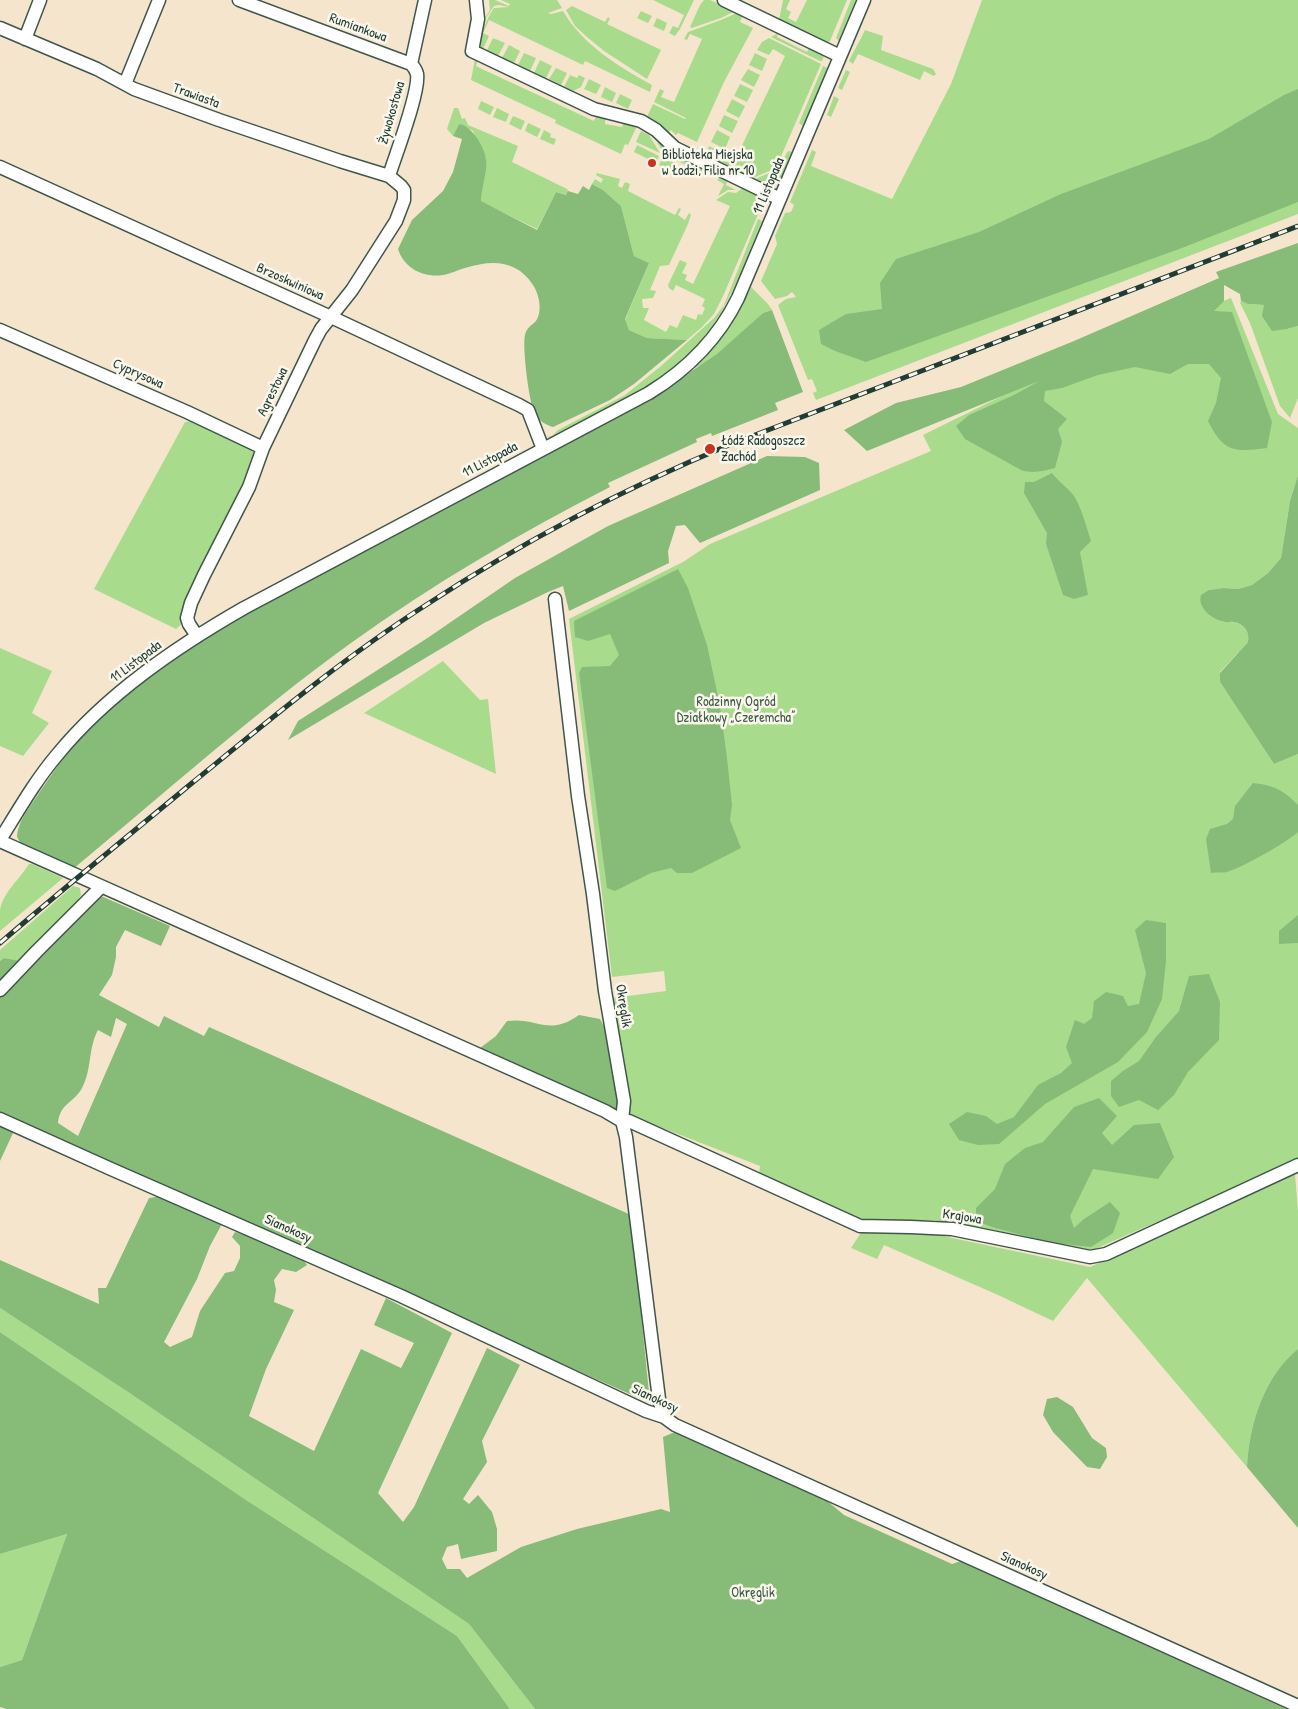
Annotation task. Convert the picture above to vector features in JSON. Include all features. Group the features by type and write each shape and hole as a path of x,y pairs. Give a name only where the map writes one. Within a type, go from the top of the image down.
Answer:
{"street":[{"path":"26,39 40,0"},
{"path":"124,84 159,0"},
{"name":"Rumiankowa","path":"238,0 411,64"},
{"name":"Żywokostowa","path":"389,176 416,86 416,72 411,64 425,0"},
{"path":"476,0 478,19 472,51 594,109 641,121 656,130 675,148 780,199"},
{"path":"724,0 840,56"},
{"name":"11 Listopada","path":"0,840 37,780 78,731 131,683 197,636 244,608 661,385 678,373 700,353 719,331 732,310 864,0"},
{"name":"Trawiasta","path":"0,28 97,69 124,84 219,120 389,176"},
{"name":"Brzoskwiniowa","path":"0,167 331,317 519,405 528,410 543,449"},
{"name":"Agrestowa","path":"197,636 187,618 191,603 249,487 263,448 315,340 352,290 386,239 401,212 404,190 389,176"},
{"name":"Cyprysowa","path":"0,330 187,412 263,448"},
{"name":"Okręglik","path":"555,599 578,796 605,991 624,1101 622,1121 626,1137 659,1399 664,1416"},
{"name":"Krajowa","path":"0,840 611,1114 622,1121 628,1121 860,1226 911,1226 952,1229 1090,1257 1106,1254 1298,1165"},
{"path":"0,990 102,887"},
{"name":"Sianokosy","path":"0,1119 360,1277 646,1411 664,1416 675,1425 1298,1706"}],"green space":[{"path":"489,0 495,0 509,6 510,4 501,0 557,0 562,8 548,13 563,11 580,34 602,54 652,85 650,92 585,61 583,65 489,20 483,33 489,36 483,49 480,47 481,36 494,8 509,7 494,6 485,18 490,10"},
{"path":"653,0 694,0 675,36 669,33 673,26 678,28 684,15"},
{"path":"704,0 710,0 735,11 692,28 690,27"},
{"path":"783,0 790,0 786,9 791,12 788,18 796,22 807,0 847,0 830,41 827,43 779,20"},
{"path":"851,0 856,0 839,41 836,38"},
{"path":"982,0 1298,0 1298,214 816,400 813,393 817,391 812,379 808,380 778,305 786,299 796,297 792,292 787,296 775,299 761,281 777,244 775,236 785,213 791,212 794,205 790,202 812,150 816,152 811,166 892,199 951,84"},
{"path":"572,6 605,22 608,17 610,19 607,24 661,50 647,79 604,51 575,26 566,10"},
{"path":"641,11 652,16 648,23 637,18"},
{"path":"737,13 743,15 740,22 753,28 724,82 697,142 678,133 676,135 671,130 668,133 660,125 647,117 653,104 686,118 654,102 660,89 664,91 661,97 674,102 702,39 690,34 687,40 684,39 688,32"},
{"path":"657,18 667,23 664,31 653,26"},
{"path":"865,30 883,36 881,50 933,69 936,74 934,76 924,71 920,80 858,54 853,64 849,61"},
{"path":"778,33 777,37 807,52 809,48 824,56 822,61 771,37"},
{"path":"493,38 505,43 498,56 487,50"},
{"path":"769,38 821,64 776,168 753,178 708,156 707,153 709,146 723,153 720,159 733,164 785,56 773,49 769,55 757,50 762,42"},
{"path":"509,45 520,51 514,63 502,58"},
{"path":"524,53 536,58 530,71 518,65"},
{"path":"755,53 767,59 762,71 749,65"},
{"path":"475,59 478,60 476,66 594,121 597,114 606,115 605,124 622,127 624,120 636,125 628,145 625,144 621,154 555,123 556,120 471,80"},
{"path":"540,60 552,66 546,78 534,73"},
{"path":"823,66 828,68 803,126 799,123"},
{"path":"556,68 567,73 561,85 549,79"},
{"path":"748,69 760,75 754,87 741,80"},
{"path":"846,70 850,72 842,90 838,88"},
{"path":"570,75 577,78 579,75 585,78 581,87 573,91 564,87"},
{"path":"589,79 601,85 596,94 584,89"},
{"path":"740,84 753,90 747,102 734,96"},
{"path":"605,87 616,93 612,102 601,97"},
{"path":"1298,89 1298,202 1182,248 866,362 821,344 819,330 846,314 882,309 880,283 896,259 979,232 1061,194 1209,139 1284,95"},
{"path":"620,94 632,100 628,109 616,103"},
{"path":"834,96 839,99 831,117 827,115"},
{"path":"732,99 745,106 739,118 726,111"},
{"path":"481,101 494,107 490,115 478,109"},
{"path":"454,108 458,108 462,119 465,118 468,125 518,146 512,162 567,189 567,195 556,192 537,229 480,201 486,159 473,131 459,124 453,136 447,129"},
{"path":"497,108 509,114 506,122 493,117"},
{"path":"724,115 738,121 732,133 719,126"},
{"path":"513,116 525,121 521,130 509,124"},
{"path":"528,123 541,129 537,137 525,131"},
{"path":"459,124 468,128 473,133 485,154 486,168 481,201 537,230 556,192 566,195 568,191 578,194 583,186 589,190 592,184 603,190 621,206 634,256 649,263 625,319 629,330 647,338 687,340 634,384 610,400 553,427 543,422 535,414 528,388 524,341 528,328 538,317 540,308 535,289 526,276 511,266 493,263 475,265 443,275 428,275 415,270 405,262 398,249 412,220 443,191 453,172 462,139 453,136"},
{"path":"544,130 551,134 550,137 556,139 554,145 540,139"},
{"path":"717,130 730,137 725,149 711,142"},
{"path":"641,131 649,135 660,153 636,142"},
{"path":"656,140 672,155 704,170 704,173 664,155 665,153"},
{"path":"637,145 659,156 656,163 634,152"},
{"path":"787,152 792,152 779,183 774,181"},
{"path":"663,157 675,163 672,171 659,165"},
{"path":"776,170 768,185 755,179"},
{"path":"597,173 620,179 618,186 622,188 625,182 630,184 628,191 675,215 679,208 681,209 678,215 685,220 689,213 691,215 669,265 660,266 650,290 656,291 653,298 642,299 643,308 649,308 644,320 666,332 670,325 677,328 683,315 696,320 698,314 702,315 705,308 702,306 705,299 676,285 673,291 668,285 680,260 687,263 682,273 687,275 685,280 693,284 730,206 716,200 728,192 736,193 744,187 765,198 714,314 687,340 647,338 629,330 625,320 649,263 634,256 621,206 603,190 592,184 595,179 601,183 603,179 596,175"},
{"path":"721,177 728,179 726,185 736,190 728,190 718,196 724,184 717,180"},
{"path":"758,219 762,221 726,303 704,336 686,356 645,388 552,438 546,437 552,436 558,430 625,395 661,366 714,318 724,305"},
{"path":"1298,243 1298,326 1272,331 1262,316 1264,305 1248,304 1241,301 1240,294 1224,285 1224,301 1214,311 1232,312 1272,422 1267,448 1238,450 1225,445 1214,432 1208,421 1216,403 1221,378 1209,364 1188,364 1170,374 1135,367 1098,375 1062,388 1045,391 1044,401 1067,419 1058,429 1062,442 1055,468 1042,471 1030,472 1021,470 965,439 956,426 969,415 1014,395 1039,381 867,451 844,430 896,403 961,387 1074,341 1219,278 1216,272"},
{"path":"751,287 772,310 763,313 721,351 694,368 727,330"},
{"name":"Rodzinny Ogród Działkowy „Czeremcha”","path":"1231,298 1278,414 1298,428 1298,475 1290,501 1281,558 1268,573 1252,585 1238,589 1223,588 1209,590 1209,614 1222,621 1240,624 1248,635 1248,642 1220,672 1220,682 1274,764 1298,754 1298,1160 1086,1253 935,1220 864,1222 759,1174 760,1166 629,1115 613,998 666,991 664,971 612,977 569,619 683,562 710,544 931,451 923,435 1065,365"},
{"path":"1241,301 1248,304 1264,305 1287,329 1298,326 1298,398 1290,418 1280,406 1250,323 1240,303"},
{"path":"772,310 803,392 775,403 778,410 712,436 711,433 696,439 697,442 608,483 610,487 543,522 413,600 351,643 280,697 73,869 21,844 17,837 21,821 70,749 108,710 170,662 218,629 681,378 717,354 763,313"},
{"path":"192,421 250,447 256,458 183,608 185,621 176,629 94,589 185,422"},
{"path":"767,456 805,457 819,463 820,490 700,543 685,525 676,526 668,551 669,563 569,611 563,586 548,592 484,623 288,740 298,721 429,637 515,578 608,526"},
{"path":"1052,473 1077,501 1091,541 1080,552 1088,595 1074,599 1063,595 1046,544 1047,533 1024,493 1025,482 1034,482"},
{"path":"1298,475 1298,754 1274,764 1220,682 1220,673 1248,642 1247,632 1240,624 1220,621 1211,616 1204,609 1200,600 1201,595 1209,590 1223,588 1238,589 1252,585 1268,573 1281,558 1290,501"},
{"path":"678,569 688,588 707,645 720,706 727,758 732,805 730,820 741,848 692,873 677,873 671,868 651,873 615,891 607,888 579,673 582,667 610,666 619,655 610,634 588,641 575,637 574,621"},
{"path":"0,648 52,671 32,713 49,723 23,756 0,746"},
{"path":"443,661 480,700 488,699 496,774 364,713"},
{"path":"1253,783 1278,789 1298,805 1298,832 1243,865 1227,872 1211,873 1206,839 1210,829 1227,824 1233,819 1235,806"},
{"path":"29,864 63,878 0,931 1,904"},
{"path":"73,886 80,888 81,895 72,908 21,961 4,958 0,961 0,950"},
{"path":"101,896 170,926 161,946 125,930 116,947 112,975 99,995 159,1027 164,1016 204,1036 209,1027 631,1215 650,1403 0,1113 0,961 4,958 21,961","holes":["116,1018 127,1024 78,1136 58,1123 61,1111 82,1088 98,1030 111,1037"]},
{"path":"1298,915 1298,943 1279,944 1279,931"},
{"path":"1146,920 1166,923 1166,961 1162,999 1147,1032 1118,1062 1045,1104 999,1144 978,1145 959,1140 949,1124 967,1112 986,1116 997,1124 1014,1117 1038,1085 1061,1073 1072,1063 1066,1047 1075,1020 1084,1024 1092,1018 1094,1001 1106,992 1123,996 1128,1006 1139,1004 1146,973 1135,930"},
{"path":"1209,974 1220,1002 1219,1040 1188,1072 1174,1095 1158,1110 1139,1100 1119,1107 1111,1096 1111,1081 1139,1061 1156,1037 1179,1011 1189,976"},
{"path":"579,1015 600,1019 606,1030 621,1105 615,1111 479,1050 496,1036 507,1021 527,1021 551,1026 559,1025"},
{"path":"1099,1098 1117,1116 1102,1133 1112,1145 1134,1125 1160,1123 1174,1157 1158,1179 1093,1169 1070,1216 1074,1228 1110,1202 1120,1213 1113,1233 1091,1247 1053,1243 995,1228 976,1221 976,1208 995,1189 1005,1164 1025,1148 1043,1142 1074,1107"},
{"path":"0,1124 14,1131 0,1161"},
{"path":"1295,1174 1298,1211 1298,1349 1276,1373 1260,1402 1251,1435 1247,1467 1087,1278 1053,1321 884,1245 877,1259 851,1248 862,1231 938,1235 1090,1267"},
{"name":"Okręglik","path":"161,1196 223,1222 210,1246 197,1279 164,1342 170,1347 192,1337 200,1311 225,1273 234,1271 240,1258 240,1246 232,1237 235,1232 300,1256 307,1265 296,1272 282,1269 274,1280 276,1290 274,1302 294,1310 266,1369 249,1416 314,1451 361,1349 401,1368 414,1343 374,1325 386,1298 452,1333 378,1493 403,1522 414,1507 487,1348 520,1365 482,1441 487,1462 463,1499 469,1504 478,1495 492,1512 497,1529 497,1551 461,1559 458,1544 447,1547 442,1559 447,1569 460,1569 467,1578 521,1547 577,1529 661,1509 670,1512 663,1437 675,1432 826,1500 844,1515 952,1564 961,1561 1286,1709 535,1709 469,1624 128,1392 0,1308 0,1260 99,1304 98,1288 106,1288 149,1198"},
{"path":"0,1308 128,1392 469,1624 535,1709 510,1709 457,1636 246,1500 0,1332"},
{"path":"0,1332 246,1500 457,1636 510,1709 7,1709 0,1707 0,1667 22,1660 67,1534 0,1554"},
{"path":"1298,1349 1298,1528 1247,1467 1251,1435 1260,1402 1276,1373"},
{"path":"1057,1397 1073,1407 1092,1438 1106,1448 1107,1457 1100,1469 1087,1467 1053,1432 1043,1415 1047,1399"},
{"path":"67,1534 22,1660 0,1667 0,1554"}],"railway":[{"path":"0,943 278,713 365,646 462,582 536,538 612,498 729,445 1298,226"}],"place":[{"name":"Biblioteka Miejska w Łodzi, Filia nr 10","path":"652,163"},
{"name":"Łódź Radogoszcz Zachód","path":"710,449"}]}
